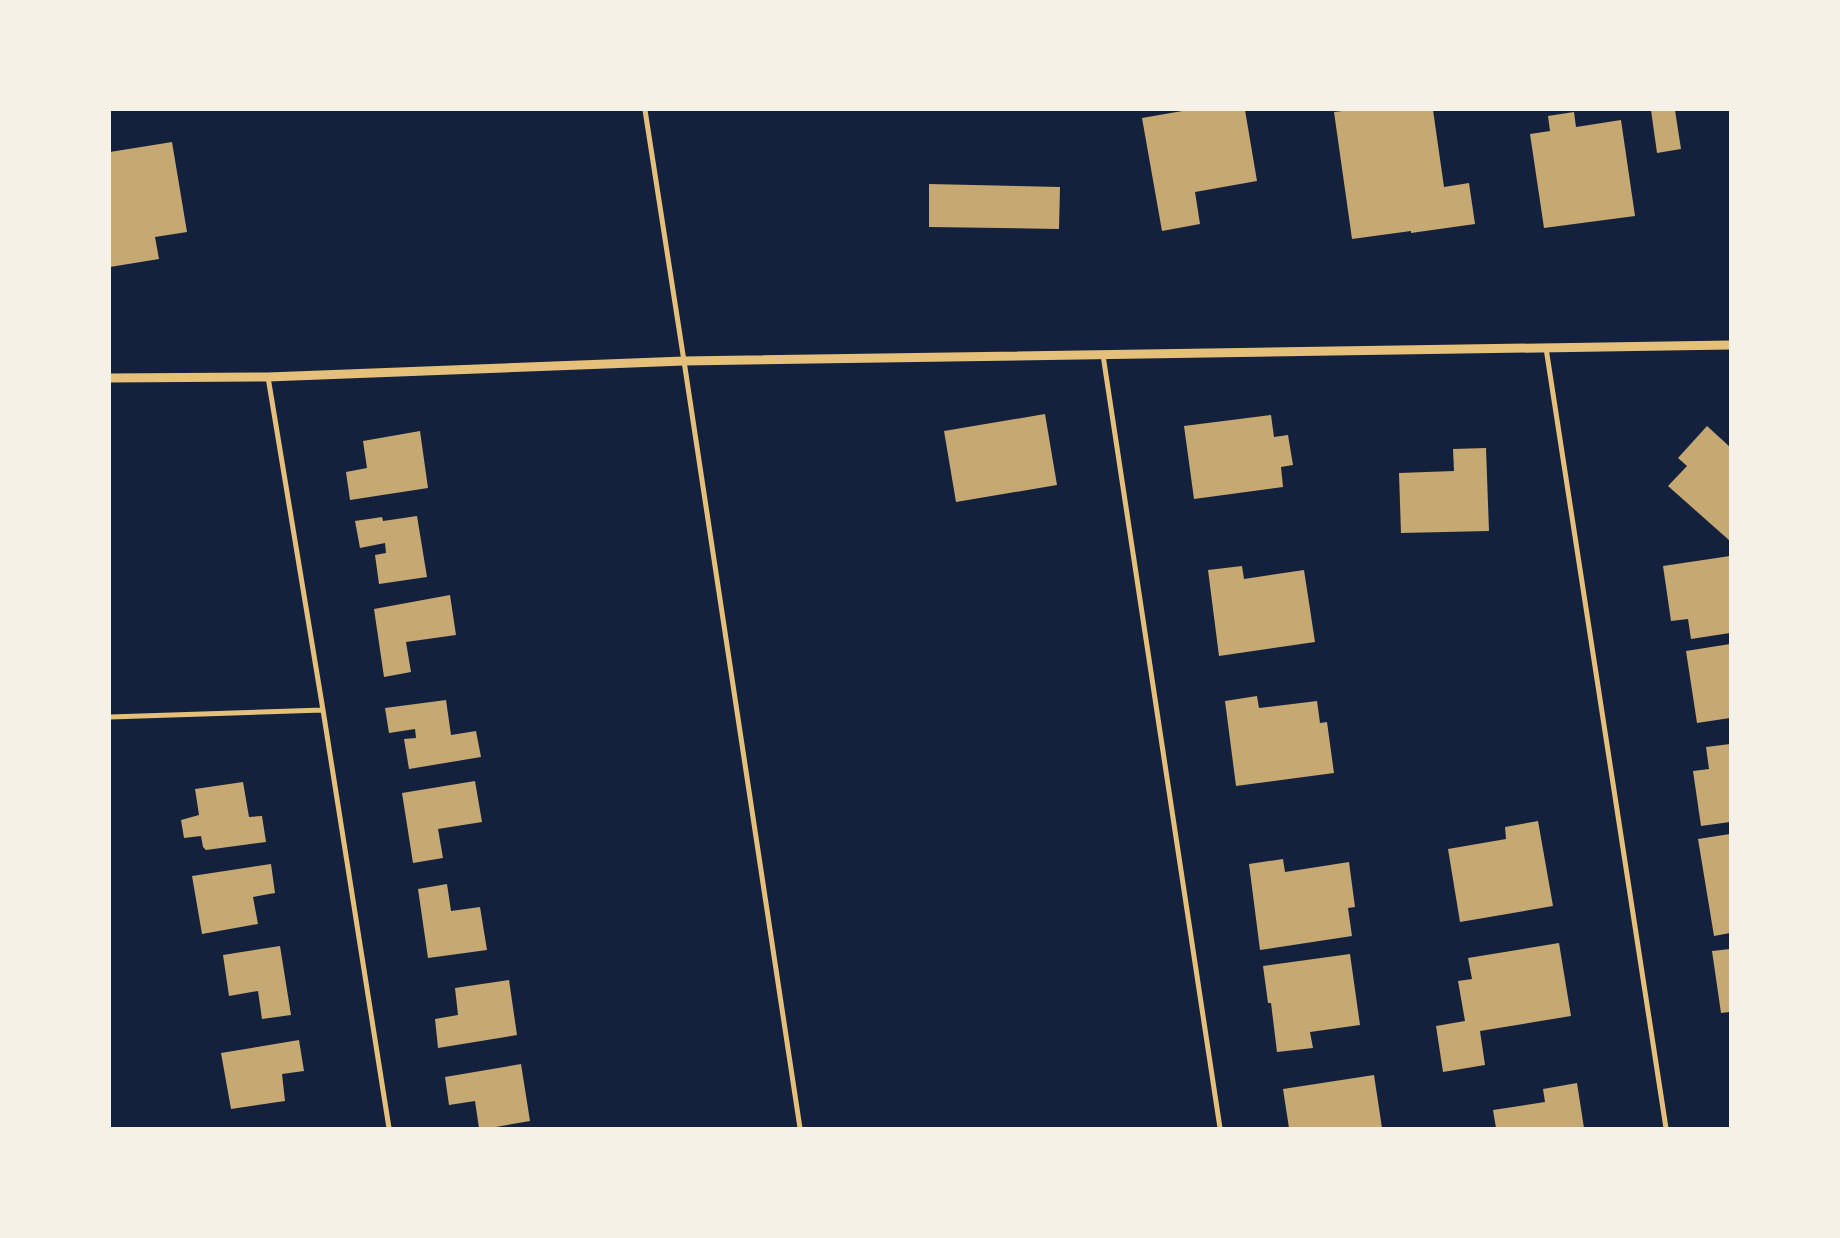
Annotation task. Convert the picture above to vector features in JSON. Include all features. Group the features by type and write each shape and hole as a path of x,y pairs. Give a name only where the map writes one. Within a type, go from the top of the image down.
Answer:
{"street":[{"path":"644,110 684,361 800,1128"},
{"path":"110,378 268,377 684,361 1730,345"},
{"path":"1546,348 1666,1128"},
{"path":"1103,355 1220,1128"},
{"path":"268,377 389,1128"},
{"path":"110,717 323,710"}],"building":[{"path":"1188,110 1245,110 1257,181 1195,192 1200,224 1162,231 1142,118"},
{"path":"1350,110 1433,110 1444,187 1469,183 1475,224 1352,239 1334,112"},
{"path":"1651,110 1675,110 1681,149 1657,153"},
{"path":"1574,112 1576,127 1621,120 1635,216 1544,228 1530,134 1550,131 1548,116"},
{"path":"172,142 187,232 155,237 159,259 110,267 110,152"},
{"path":"929,184 1060,187 1059,229 929,227"},
{"path":"1045,414 1057,485 956,502 944,431"},
{"path":"1271,415 1274,437 1288,435 1293,465 1281,467 1283,487 1194,499 1184,426"},
{"path":"1707,426 1730,447 1730,541 1668,486 1687,466 1678,458"},
{"path":"420,431 428,488 350,500 346,472 367,468 363,441"},
{"path":"1486,448 1489,531 1401,533 1399,473 1454,471 1453,449"},
{"path":"417,516 427,577 379,584 375,555 386,553 385,543 360,548 355,521 382,517 383,521"},
{"path":"1730,556 1730,633 1691,639 1688,619 1671,621 1663,566"},
{"path":"1242,566 1244,579 1304,570 1315,642 1219,656 1208,570"},
{"path":"450,595 456,635 406,642 411,672 384,677 374,609"},
{"path":"1730,644 1730,718 1697,723 1686,651"},
{"path":"1257,696 1259,708 1317,701 1320,723 1327,722 1334,773 1236,786 1225,701"},
{"path":"446,700 451,735 476,731 481,757 409,769 404,739 416,738 415,729 389,733 385,708"},
{"path":"1730,744 1730,822 1701,826 1693,771 1709,769 1706,747"},
{"path":"475,781 482,822 438,829 443,858 413,863 402,793"},
{"path":"243,782 249,817 262,816 266,842 206,850 203,847 201,836 184,838 181,820 199,815 195,789"},
{"path":"1538,821 1553,906 1460,922 1448,849 1506,839 1505,827"},
{"path":"1730,834 1730,933 1714,936 1698,839"},
{"path":"1283,859 1285,872 1349,862 1355,907 1348,908 1352,936 1260,950 1249,864"},
{"path":"271,864 275,893 253,897 258,924 202,934 192,876"},
{"path":"447,884 451,911 480,907 487,950 428,958 418,889"},
{"path":"1559,943 1571,1016 1480,1031 1485,1065 1443,1072 1436,1026 1465,1021 1458,981 1472,979 1468,958"},
{"path":"280,946 291,1015 262,1019 258,991 229,996 223,955"},
{"path":"1730,949 1730,1012 1721,1013 1712,951"},
{"path":"1350,954 1360,1025 1310,1032 1313,1048 1277,1052 1271,1003 1268,1003 1263,966"},
{"path":"509,980 517,1035 438,1048 435,1019 458,1015 455,988"},
{"path":"299,1040 304,1071 282,1074 285,1101 231,1109 221,1053"},
{"path":"521,1064 530,1121 479,1128 475,1101 449,1105 445,1077"},
{"path":"1374,1075 1382,1128 1289,1128 1283,1089"},
{"path":"1577,1083 1584,1128 1496,1128 1493,1110 1545,1102 1543,1089"}]}
